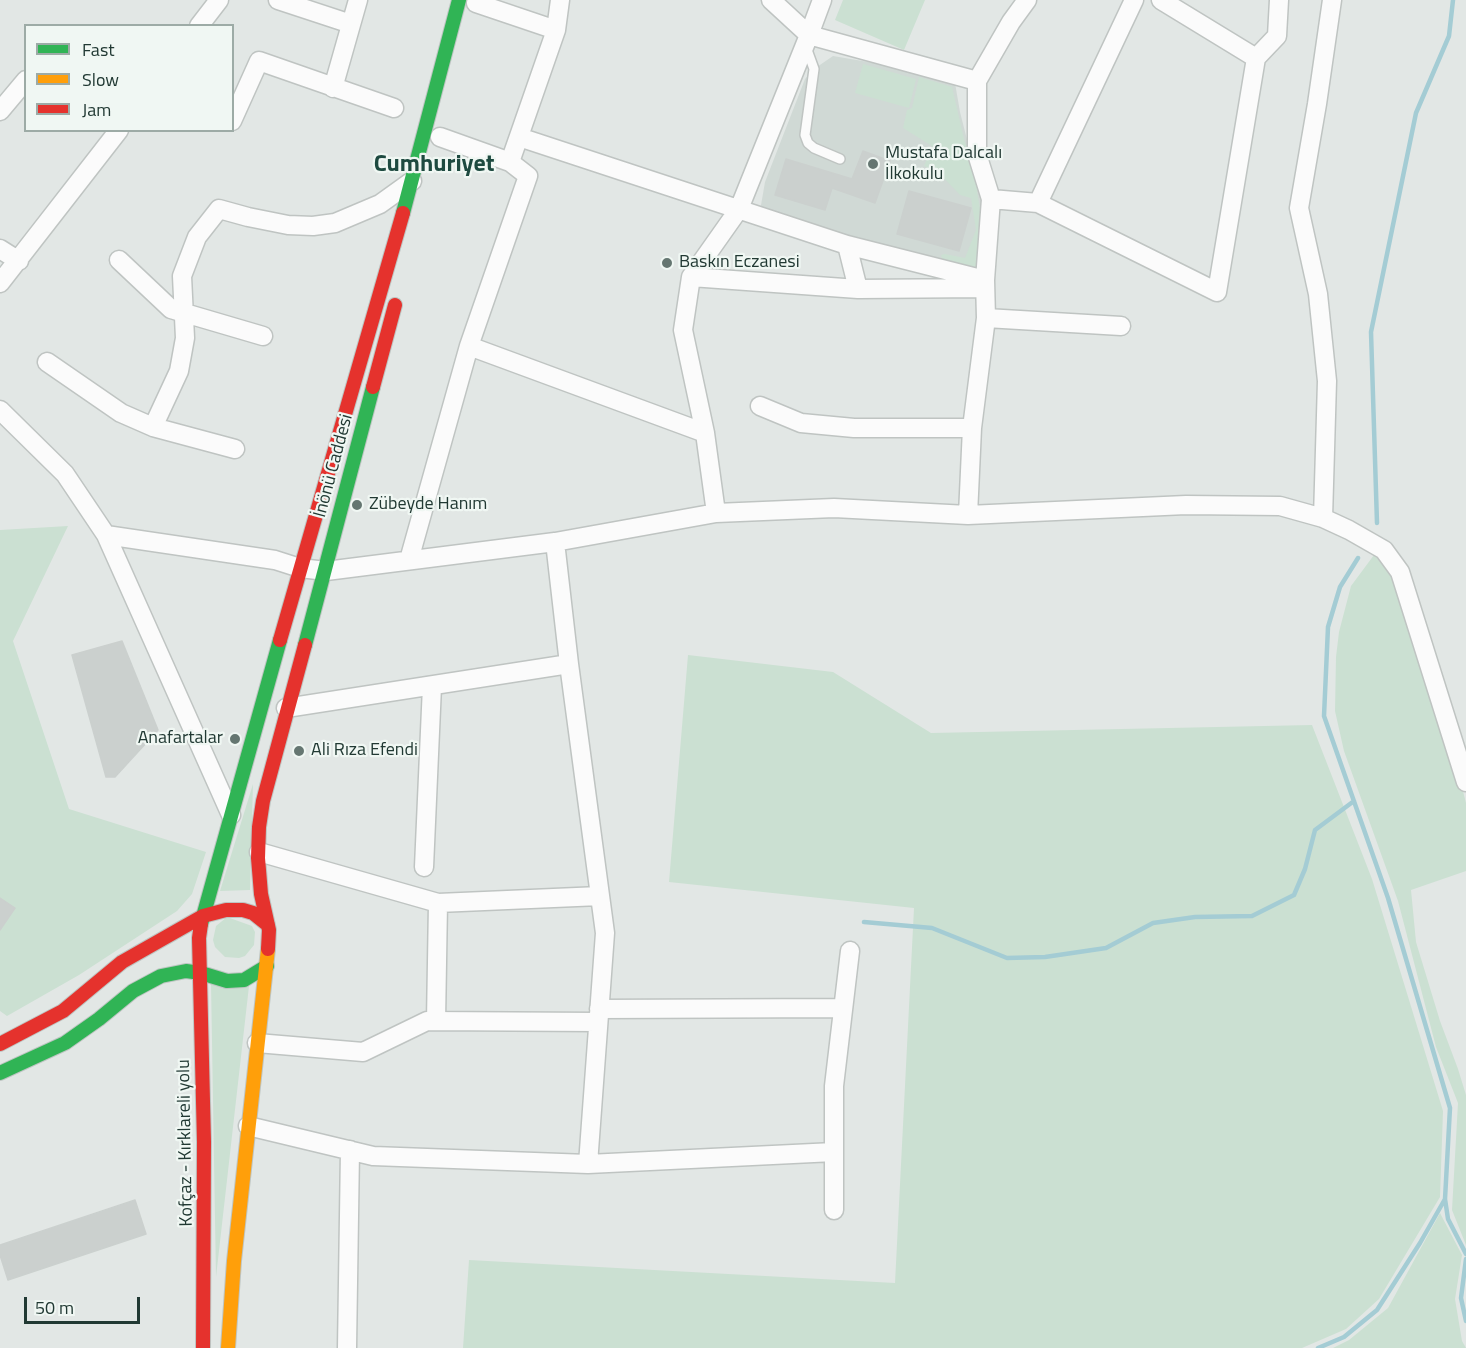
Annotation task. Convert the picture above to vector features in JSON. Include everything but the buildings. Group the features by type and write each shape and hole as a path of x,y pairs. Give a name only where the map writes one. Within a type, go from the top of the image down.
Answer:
{"main road":[{"name":"İnönü Caddesi","path":"199,938 203,916 300,568 412,181 471,4"},
{"name":"İnönü Caddesi","path":"267,966 268,925 261,894 258,852 263,801 286,708 326,571 398,293"},
{"path":"0,1044 63,1011 122,962 203,916 226,910 243,910 254,913 268,925"},
{"name":"Kofçaz - Kırklareli yolu","path":"199,938 205,1246 203,1348"},
{"path":"0,1073 65,1043 148,981 186,971 227,981 244,980 267,966"},
{"path":"228,1348 234,1261 267,966"}],"street":[{"path":"201,24 219,0"},
{"path":"278,0 351,24"},
{"path":"333,88 358,0"},
{"path":"510,162 556,30 560,0"},
{"path":"771,0 807,40 977,81"},
{"path":"716,513 705,434 683,330 691,277 739,209 822,0"},
{"path":"968,515 972,428 986,318 985,284 991,199 977,154 977,81 1011,22 1027,0"},
{"path":"1038,203 1134,0"},
{"path":"1161,0 1256,58"},
{"path":"991,199 1038,203 1217,292 1256,58 1277,36 1279,0"},
{"path":"1323,518 1327,381 1318,294 1299,208 1332,0"},
{"path":"471,4 556,30"},
{"path":"234,117 259,61 394,108"},
{"path":"0,111 24,82"},
{"path":"0,283 117,132"},
{"path":"409,560 469,346 528,176 510,162 440,137"},
{"path":"519,137 848,245 985,284"},
{"path":"153,427 179,371 185,338 182,276 197,237 219,209 288,225 324,225 370,209 412,181"},
{"path":"848,245 858,289"},
{"path":"0,249 19,261"},
{"path":"119,260 171,309 263,336"},
{"path":"691,277 858,289 985,284"},
{"path":"986,318 1121,326"},
{"path":"469,346 705,434"},
{"path":"46,362 121,413 153,427 235,449"},
{"path":"760,406 801,423 854,428 972,428"},
{"path":"0,410 65,474 106,535 231,815"},
{"path":"106,535 275,560 300,568 326,571 555,542 716,513 834,508 968,515 1227,505 1280,506 1323,518 1349,530 1384,550 1400,572 1466,782"},
{"path":"555,542 605,933 588,1164"},
{"path":"286,708 569,664"},
{"path":"424,867 432,686"},
{"path":"258,852 438,903 600,896"},
{"path":"436,1021 438,903"},
{"path":"834,1210 834,1086 850,951"},
{"path":"257,1043 363,1052 427,1021 843,1008"},
{"path":"248,1126 373,1156 588,1164 834,1152"},
{"path":"347,1348 350,1150"}],"lane":[{"path":"807,40 814,69 805,135 808,143 814,148 840,159"}],"shaded area":[{"name":"Mustafa Dalcalı İlkokulu","path":"833,56 886,65 955,83 980,191 985,223 980,267 904,253 760,211 765,182 805,79 814,69"}],"green space":[{"path":"843,0 925,0 904,50 835,20"},
{"path":"863,64 916,79 909,108 855,93"},
{"path":"919,77 952,87 964,139 976,176 981,182 977,192 984,230 979,266 974,274 943,261 941,255 965,258 976,230 971,198 960,195 939,173 924,166 932,146 903,128 907,110 912,108"},
{"path":"68,526 13,641 69,809 206,852 192,894 177,911 79,975 7,1016 0,1011 0,530"},
{"path":"1374,555 1391,571 1453,752 1466,803 1466,871 1411,890 1416,942 1466,1095 1466,1245 1452,1210 1458,1103 1436,1047 1398,901 1344,751 1335,711 1339,632 1351,586"},
{"path":"688,655 833,672 931,733 1312,725 1372,879 1443,1111 1440,1197 1379,1299 1346,1329 1302,1348 463,1348 469,1260 895,1283 914,908 669,882"},
{"path":"253,784 250,890 220,891"},
{"path":"227,917 252,926 255,932 254,945 245,956 225,957 215,947 213,940 216,926"},
{"path":"211,983 249,986 216,1277"},
{"path":"1440,1213 1462,1255 1455,1299 1462,1341 1466,1348 1333,1348 1349,1340 1388,1308"}],"waterway":[{"path":"1377,523 1371,332 1416,113 1449,36 1453,0"},
{"path":"1358,558 1340,587 1328,627 1324,716 1388,898 1450,1108 1445,1199 1448,1219 1466,1254"},
{"path":"864,922 932,928 1007,958 1045,957 1106,948 1153,923 1195,917 1252,916 1294,895 1305,869 1315,830 1354,801"},
{"path":"1318,1348 1344,1337 1377,1310 1445,1199"},
{"path":"1466,1259 1461,1298 1466,1321"}],"traffic: fast":[{"path":"403,213 459,0"},
{"path":"305,645 373,387"},
{"path":"201,924 280,640"},
{"path":"0,1073 65,1043 133,991 161,976 186,971 227,981 244,980 267,966"}],"traffic: slow":[{"path":"228,1348 234,1261 268,949"}],"traffic: jam":[{"path":"280,640 403,213"},
{"path":"373,387 395,305"},
{"path":"268,949 269,930 261,894 258,858 259,827 263,801 305,645"},
{"path":"0,1044 63,1011 122,962 203,916 226,910 243,910 253,913 268,925"},
{"path":"201,924 199,938 204,1142 203,1348"}],"place":[{"name":"Mustafa Dalcalı İlkokulu","path":"873,164"},
{"name":"Baskın Eczanesi","path":"667,263"},
{"name":"Zübeyde Hanım","path":"357,505"},
{"name":"Anafartalar","path":"235,739"},
{"name":"Ali Rıza Efendi","path":"299,751"}],"district":[{"name":"Cumhuriyet","path":"434,165"}]}
